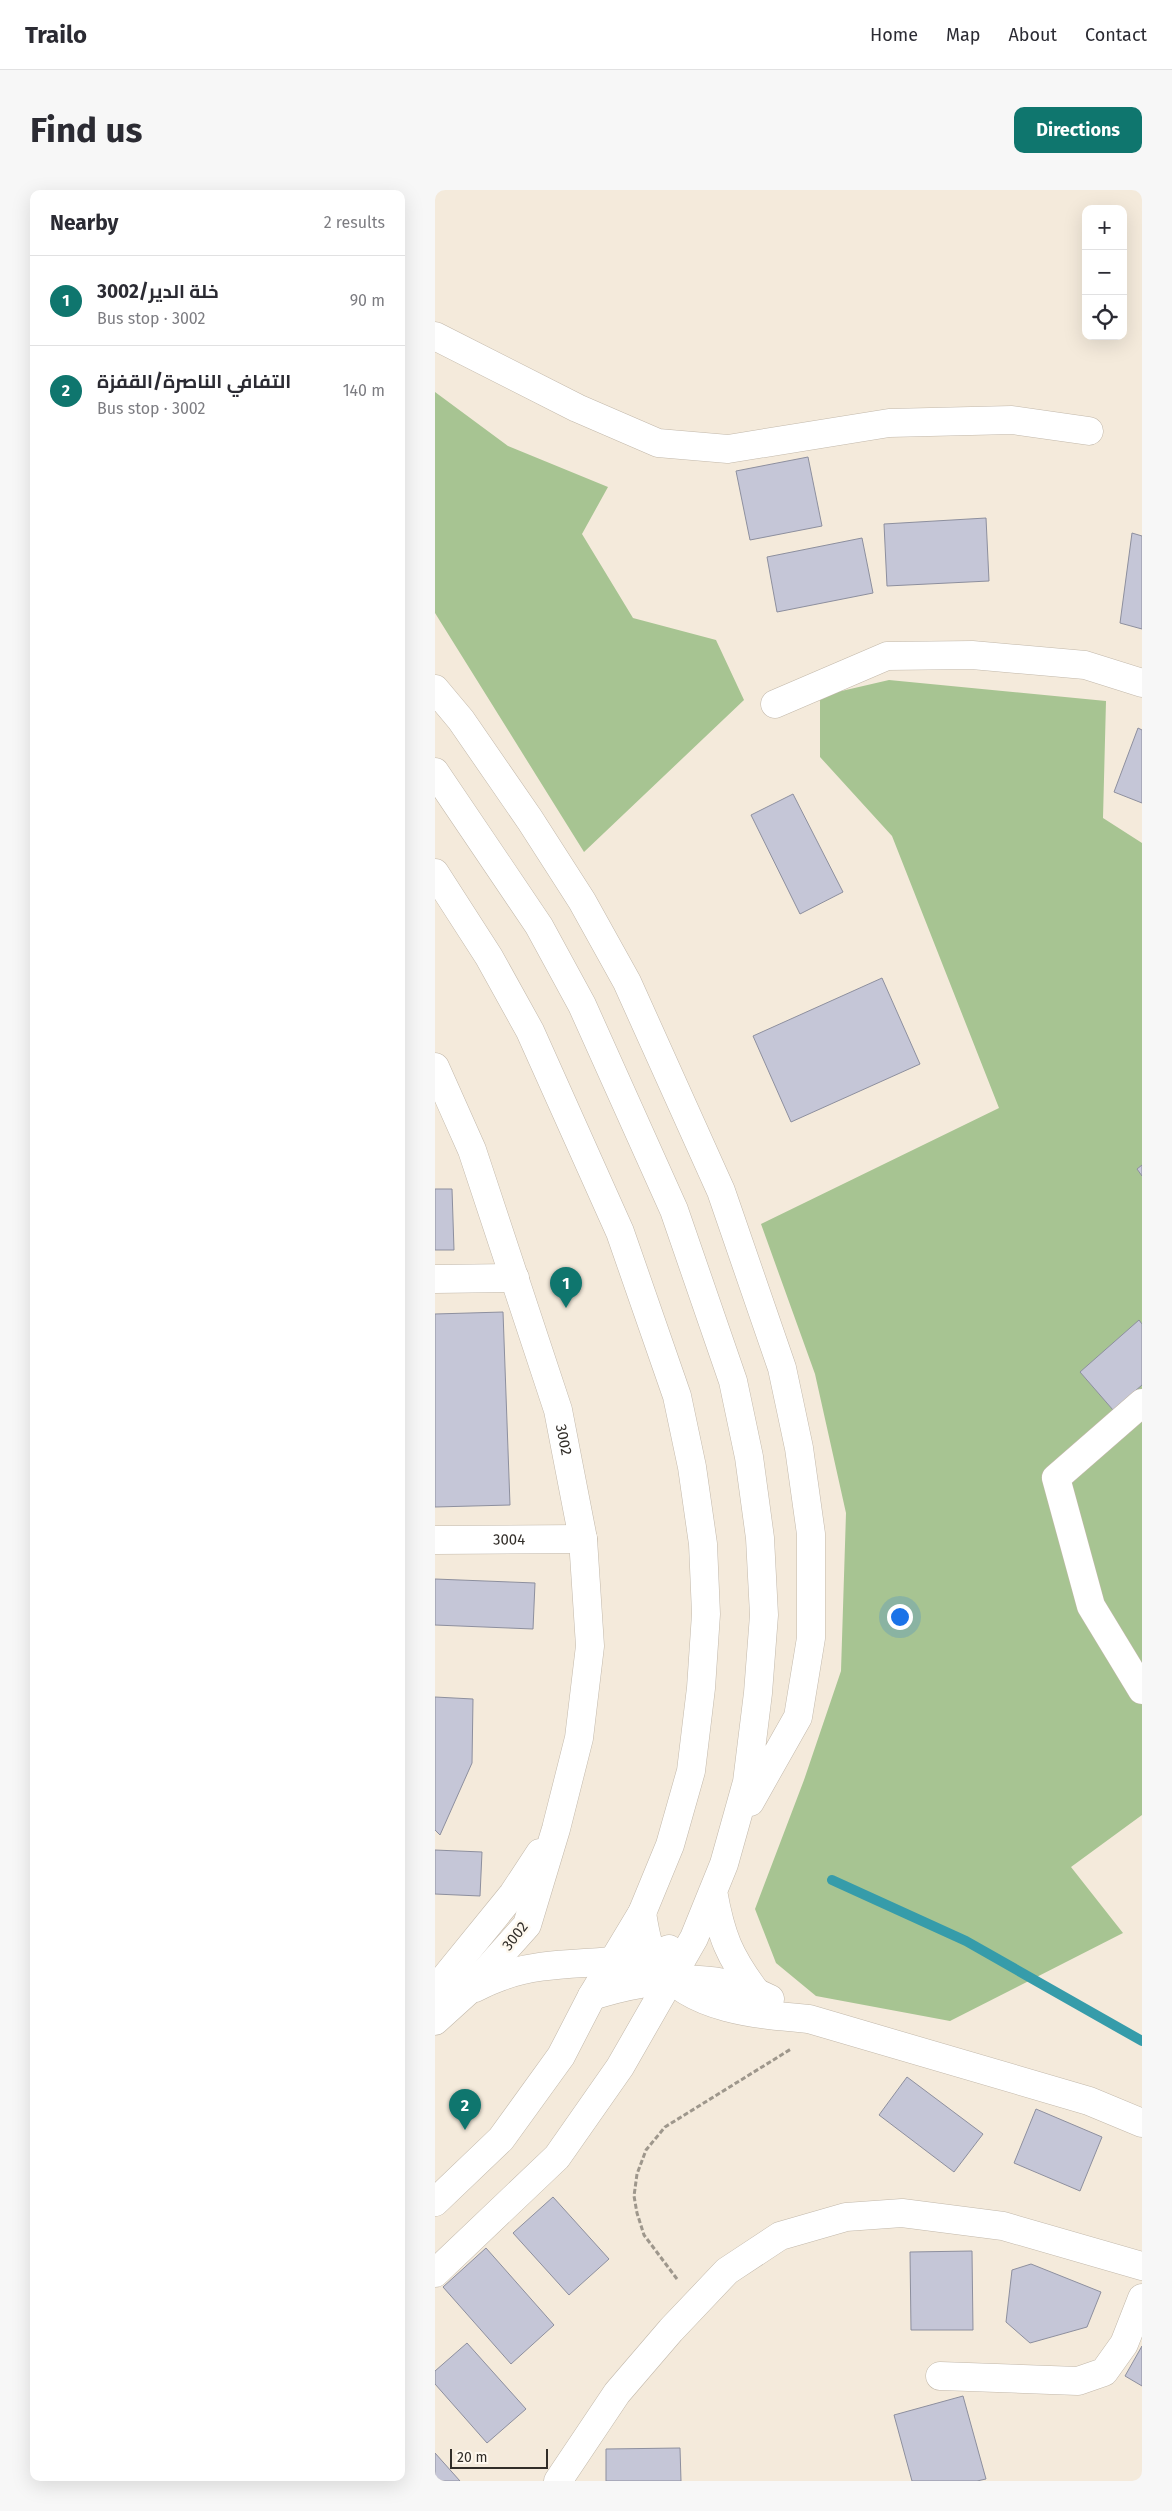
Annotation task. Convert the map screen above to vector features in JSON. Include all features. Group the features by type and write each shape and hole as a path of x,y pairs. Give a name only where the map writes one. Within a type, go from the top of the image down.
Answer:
{"main road":[{"path":"435,336 577,408 658,442 728,449 889,423 917,422 1012,420 1089,431"},
{"path":"775,704 887,656 972,655 1085,664 1142,683"},
{"path":"435,689 461,720 530,820 582,900 627,982 721,1191 782,1368 799,1448 811,1534 811,1638 798,1717 734,1830"},
{"path":"435,772 539,926 582,1005 674,1210 733,1381 749,1457 761,1538 764,1615 758,1693 747,1782 734,1830 694,1938 620,2067 557,2157 435,2273"},
{"path":"435,873 489,957 530,1031 620,1232 677,1396 692,1467 703,1544 706,1614 701,1688 691,1771 670,1845 642,1913 592,1996 561,2056 501,2139 435,2202"},
{"name":"3002","path":"435,1067 472,1150 558,1410 583,1539 590,1646 579,1738 527,1925 467,1992 435,2021"},
{"path":"435,1279 515,1278"},
{"path":"1142,1403 1056,1478 1091,1606 1142,1690"},
{"name":"3004","path":"435,1540 583,1539"},
{"name":"3002","path":"435,1990 513,1894 555,1828"},
{"path":"713,1891 719,1926 727,1947 737,1966 756,1992"},
{"path":"642,1913 653,1955 659,1967 671,1979 696,1995 724,2006 819,2022 1089,2101 1142,2123"},
{"path":"467,1992 500,1976 550,1966 614,1962 653,1955 694,1938"},
{"path":"592,1996 620,1987 671,1979 703,1979 756,1992 819,2022"},
{"path":"558,2481 617,2393 696,2303 727,2271 780,2236 846,2217 902,2214 1003,2226 1142,2266"},
{"path":"940,2376 1078,2381 1105,2372 1124,2344 1142,2298"}],"path":[{"path":"696,2303 644,2234 634,2196 637,2174 646,2150 665,2127 819,2022"}],"green space":[{"path":"435,392 508,446 608,487 582,534 633,618 716,640 744,700 584,852 435,613"},
{"path":"889,680 1106,701 1103,818 1142,843 1142,1815 1071,1867 1123,1933 950,2021 816,1996 776,1963 755,1909 804,1780 841,1671 846,1513 815,1374 761,1224 999,1108 892,836 820,757 820,696"}],"building":[{"path":"808,457 822,526 750,540 736,471"},
{"path":"986,518 989,581 887,586 884,524"},
{"path":"1132,533 1142,536 1142,629 1120,623"},
{"path":"862,538 873,593 777,612 767,557"},
{"path":"1138,728 1142,730 1142,803 1114,792"},
{"path":"793,794 843,892 800,914 751,815"},
{"path":"882,978 920,1064 791,1122 753,1036"},
{"path":"1142,1165 1142,1176 1137,1169"},
{"path":"435,1189 452,1189 454,1250 435,1250"},
{"path":"503,1312 510,1505 435,1507 435,1314"},
{"path":"1139,1320 1142,1324 1142,1385 1113,1410 1080,1372"},
{"path":"435,1579 535,1583 533,1629 435,1625"},
{"path":"435,1697 473,1699 472,1763 440,1835 435,1830"},
{"path":"435,1850 482,1852 480,1896 435,1894"},
{"path":"907,2077 983,2134 954,2172 879,2115"},
{"path":"1036,2109 1102,2137 1080,2191 1014,2163"},
{"path":"553,2197 609,2259 569,2295 513,2233"},
{"path":"486,2248 554,2325 511,2364 443,2287"},
{"path":"972,2251 973,2330 911,2330 910,2252"},
{"path":"1031,2264 1101,2292 1087,2327 1030,2343 1006,2322 1012,2270"},
{"path":"467,2343 526,2409 487,2443 435,2384 435,2371"},
{"path":"1142,2346 1142,2386 1125,2376"},
{"path":"963,2396 986,2479 977,2481 912,2481 894,2415"},
{"path":"680,2448 681,2481 606,2481 606,2449"},
{"path":"435,2453 460,2481 435,2481"}],"waterway":[{"path":"832,1880 966,1941 1142,2041"}],"place":[{"name":"خلة الدير/3002","path":"566,1308"},
{"name":"التفافي الناصرة/القفزة","path":"465,2130"}]}
